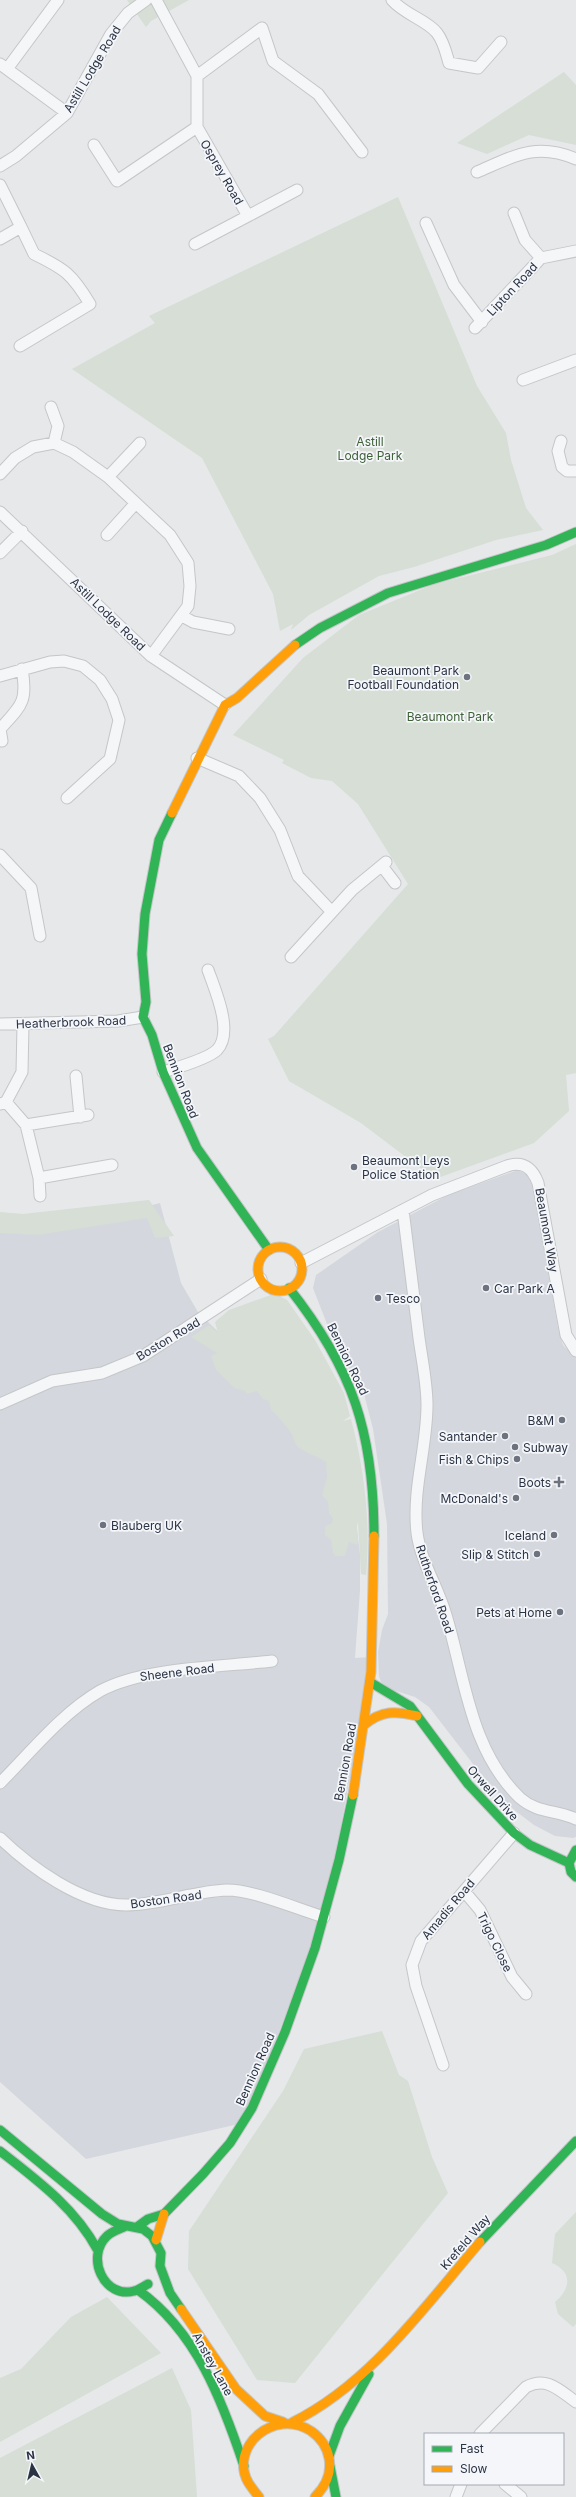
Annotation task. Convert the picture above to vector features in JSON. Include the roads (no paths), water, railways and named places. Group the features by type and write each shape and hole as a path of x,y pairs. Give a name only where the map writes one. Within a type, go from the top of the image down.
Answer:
{"main road":[{"path":"143,1018 146,1002 142,954 145,914 159,840 197,758 225,705 238,698 287,651 306,637 388,593 546,545 576,532"},
{"name":"Bennion Road","path":"143,1018 152,1036 163,1072 197,1148 269,1250"},
{"path":"275,1247 288,1248 294,1252 301,1263 299,1278 289,1288 276,1290 265,1284 261,1279 258,1269 260,1260 269,1250 275,1247"},
{"name":"Bennion Road","path":"156,2240 164,2214 237,2133 255,2102 296,2005 324,1917 344,1832 364,1725 370,1682 375,1506 371,1468 364,1426 350,1386 316,1321 289,1288"},
{"name":"Orwell Drive","path":"370,1682 410,1706 468,1784 514,1834 530,1845 569,1863"},
{"path":"364,1725 380,1712 395,1711 419,1717"},
{"path":"576,1850 569,1863 571,1872 576,1877"},
{"path":"0,2130 102,2214 118,2224 137,2227 148,2232 156,2240"},
{"name":"Krefeld Way","path":"244,2466 246,2453 253,2438 268,2427 288,2422 321,2408 376,2362 494,2226 576,2142"},
{"path":"0,2151 74,2214 89,2231 97,2248"},
{"name":"Bennion Road","path":"137,2227 148,2219 164,2214"},
{"path":"126,2226 113,2229 103,2237 97,2248 96,2264 105,2282 117,2290 138,2290 152,2281 160,2266"},
{"name":"Anstey Lane","path":"156,2240 161,2252 160,2266 170,2293 236,2389 265,2416 311,2429 322,2440 329,2456"},
{"name":"Anstey Lane","path":"138,2290 153,2298 161,2306 206,2372 229,2419 247,2480"},
{"name":"Krefeld Way","path":"329,2456 340,2426 376,2362"},
{"path":"329,2456 336,2497"},
{"path":"315,2497 327,2480 330,2466"},
{"path":"246,2497 247,2480"},
{"path":"247,2480 252,2490 259,2497"}],"street":[{"path":"58,0 3,66 67,113"},
{"name":"Astill Lodge Road","path":"0,166 16,156 67,113 111,34 128,13 146,0"},
{"name":"Osprey Road","path":"156,0 197,76 197,127 248,216"},
{"path":"392,0 408,15 437,32 449,63 478,68 501,42"},
{"path":"197,76 262,28 273,61 318,94 362,152"},
{"name":"Osprey Road","path":"94,145 117,180 197,127"},
{"path":"477,172 521,153 548,150 576,159"},
{"path":"0,185 34,254 60,266 75,280 90,304 20,346"},
{"name":"Osprey Road","path":"195,244 297,190"},
{"path":"514,213 525,240 541,258"},
{"name":"Lipton Road","path":"426,223 454,285 478,325 541,258 576,251"},
{"path":"0,239 21,227"},
{"path":"523,380 576,360"},
{"path":"51,407 58,426 54,443"},
{"path":"561,441 558,451 562,467 567,471 576,471"},
{"path":"0,474 15,458 33,447 54,443 73,452 108,477 135,504 170,534 188,563 190,586 188,606 151,656"},
{"path":"108,477 140,443"},
{"path":"107,535 135,504"},
{"name":"Astill Lodge Road","path":"0,512 22,531 151,656 225,705"},
{"path":"0,553 22,531"},
{"path":"182,616 193,622 229,629"},
{"path":"0,676 22,669 64,661 83,666 100,680 112,698 119,720 110,759 67,798"},
{"path":"2,741 0,728 21,706 25,688 22,669"},
{"path":"197,758 238,776 260,798 280,830 298,876 332,912"},
{"path":"0,855 31,888 40,936"},
{"path":"291,957 352,890 384,864 395,883"},
{"path":"163,1072 208,1055 217,1050 222,1042 224,1021 208,970"},
{"name":"Heatherbrook Road","path":"0,1024 23,1025 118,1021 143,1018"},
{"path":"23,1025 22,1072 3,1103 26,1125 39,1178 40,1196"},
{"path":"26,1125 84,1116 76,1076"},
{"name":"Beaumont Way","path":"301,1263 434,1194 516,1163 531,1169 538,1183 566,1335 576,1351"},
{"path":"39,1178 112,1165"},
{"name":"Rutherford Road","path":"403,1210 426,1393 426,1424 415,1490 417,1531 421,1554 446,1615 479,1736 492,1764 512,1789 529,1805 538,1810 576,1819"},
{"name":"Boston Road","path":"0,1404 52,1381 102,1373 143,1356 261,1279"},
{"name":"Sheene Road","path":"0,1783 74,1710 100,1691 136,1676 272,1661"},
{"name":"Amadis Road","path":"443,2065 416,1986 412,1965 421,1940 514,1834"},
{"name":"Boston Road","path":"0,1838 20,1858 89,1898 125,1905 228,1890 251,1894 324,1917"},
{"name":"Trigo Close","path":"464,1891 480,1910 512,1977 526,1994"},
{"path":"481,2433 526,2387 533,2383 549,2383 576,2402"},
{"path":"456,2497 461,2485"},
{"path":"506,2485 521,2497"}],"place":[{"name":"Beaumont Park Football Foundation","path":"467,677"},
{"name":"Beaumont Leys Police Station","path":"354,1167"},
{"name":"Car Park A","path":"486,1288"},
{"name":"Tesco","path":"378,1298"},
{"name":"B&M","path":"562,1420"},
{"name":"Santander","path":"505,1436"},
{"name":"Subway","path":"515,1447"},
{"name":"Fish & Chips","path":"517,1459"},
{"name":"Boots","path":"559,1482"},
{"name":"McDonald's","path":"516,1498"},
{"name":"Blauberg UK","path":"103,1525"},
{"name":"Iceland","path":"554,1535"},
{"name":"Slip & Stitch","path":"537,1554"},
{"name":"Pets at Home","path":"560,1612"}],"park label":[{"name":"Astill Lodge Park","path":"370,448"},
{"name":"Beaumont Park","path":"450,716"}]}
